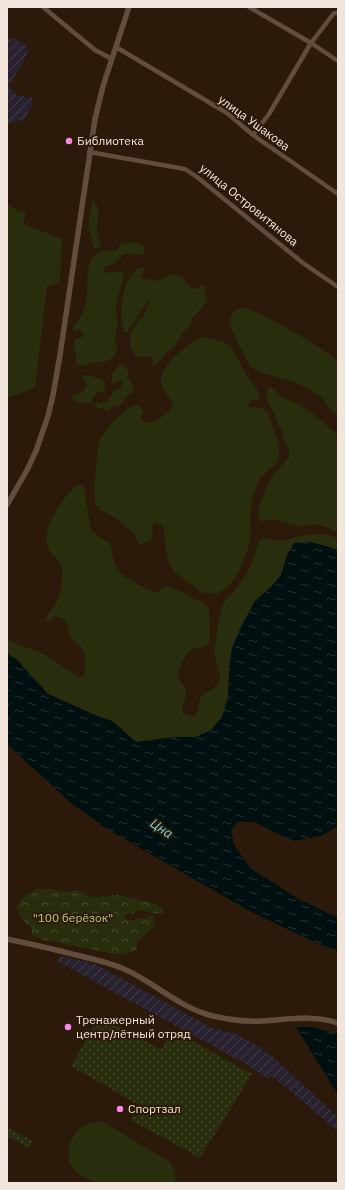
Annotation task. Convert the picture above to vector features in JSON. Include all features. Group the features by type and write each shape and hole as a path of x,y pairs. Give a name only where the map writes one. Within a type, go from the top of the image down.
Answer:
{"street":[{"path":"43,7 95,50 112,59"},
{"path":"7,505 36,451 48,416 60,355 89,152 97,108 129,7"},
{"path":"249,7 311,43 338,61"},
{"path":"253,135 269,114 311,43 334,13 338,13"},
{"name":"улица Ушакова","path":"116,47 228,113 253,135 338,194"},
{"name":"улица Островитянова","path":"89,152 185,169 197,177 303,263 338,288"},
{"path":"7,939 68,953 123,968 148,982 184,1006 210,1015 240,1020 259,1021 306,1018 321,1019 338,1023"}],"shaded area":[{"path":"8,39 16,39 25,44 28,50 27,55 9,86 15,94 28,98 32,97 32,103 25,119 7,124"},
{"path":"60,956 95,964 212,1028 234,1033 259,1047 273,1057 338,1117 338,1128 336,1130 271,1076 268,1079 246,1064 57,961"}],"green space":[{"path":"92,201 94,201 98,207 97,231 101,244 99,248 94,248 88,226"},
{"path":"7,204 18,211 26,213 23,224 62,239 60,282 47,287 35,387 7,398"},
{"path":"132,242 143,246 145,250 144,253 139,255 125,254 113,264 103,269 103,271 110,273 123,273 123,280 116,306 116,353 108,361 100,363 93,362 80,366 76,364 74,343 75,339 83,337 84,334 82,330 73,330 82,314 84,306 87,293 90,262 98,253 117,250 121,244"},
{"path":"144,267 145,269 141,278 159,281 171,274 183,276 190,287 195,289 204,285 204,293 207,299 202,308 192,319 190,326 183,332 176,344 165,353 158,363 152,367 152,357 137,357 130,348 130,335 138,321 144,316 150,300 147,302 126,333 123,329 121,316 123,294 128,281 136,269"},
{"path":"243,308 257,313 287,328 338,361 338,416 329,408 319,395 297,383 262,373 250,367 229,324 233,313"},
{"path":"204,337 224,342 231,346 247,376 257,389 259,395 258,401 251,399 247,407 261,408 267,411 277,439 279,450 278,460 273,467 260,478 254,493 250,512 251,537 242,564 233,580 218,594 203,593 173,571 167,557 163,526 158,523 153,524 152,531 154,537 148,542 140,544 134,533 116,518 98,508 95,502 98,448 101,438 110,425 122,413 135,406 140,405 143,411 141,418 145,423 165,415 173,404 164,391 161,376 176,355 191,343"},
{"path":"120,364 128,370 128,378 134,386 132,391 119,406 114,406 108,411 96,407 95,405 97,403 104,403 108,400 114,390 120,389 123,381 121,380 112,384 112,374"},
{"path":"83,375 100,379 105,383 104,391 95,394 92,401 88,403 78,402 73,400 72,397 85,389 87,384 82,378"},
{"path":"271,387 282,397 296,403 312,413 338,435 338,532 318,524 298,526 271,519 262,522 259,520 259,508 265,490 272,476 289,457 289,450 284,441 282,431 267,399 267,389"},
{"path":"76,485 82,485 85,490 91,530 110,543 115,564 121,573 149,590 159,593 161,589 166,586 183,592 204,603 209,608 210,639 208,645 190,651 179,671 179,679 186,692 183,713 189,716 194,716 196,714 201,697 218,685 220,676 214,653 222,606 226,599 234,592 249,569 261,537 272,540 280,540 310,534 324,534 338,539 338,551 329,547 287,555 281,575 271,587 255,601 232,648 228,697 222,717 211,730 196,737 175,737 136,742 112,721 97,716 48,694 16,659 7,654 7,638 14,643 35,650 80,678 83,677 86,666 84,654 80,646 72,639 66,622 55,616 48,622 45,619 58,598 62,578 61,565 48,548 46,540 47,531 59,506"},
{"name":"\"100 берёзок\"","path":"36,889 68,892 77,890 94,897 119,895 154,903 163,909 163,914 138,910 132,914 125,914 124,918 131,921 137,918 146,919 149,915 153,916 154,924 145,935 137,941 137,948 135,951 119,955 40,939 32,935 31,927 21,918 17,905 24,897"},
{"path":"100,1015 161,1050 172,1030 252,1074 200,1158 131,1120 139,1105 71,1066"},
{"path":"103,1122 170,1162 175,1175 175,1183 97,1184 74,1170 70,1164 68,1152 69,1145 75,1133 85,1125"},
{"path":"9,1128 32,1141 29,1148 7,1136"}],"water":[{"name":"Цна","path":"311,542 338,551 338,826 321,836 295,841 255,822 238,822 231,830 234,845 250,868 297,898 338,918 338,951 316,943 248,910 107,829 71,803 7,744 7,654 16,659 48,694 97,716 112,721 136,742 175,737 196,737 211,730 222,717 228,697 232,648 241,627 255,601 271,587 281,575 287,555 294,543"},
{"path":"296,1027 311,1027 338,1034 338,1095"}],"place":[{"name":"Библиотека","path":"69,141"},
{"name":"Тренажерный центр/лётный отряд","path":"68,1027"},
{"name":"Спортзал","path":"120,1109"}]}
